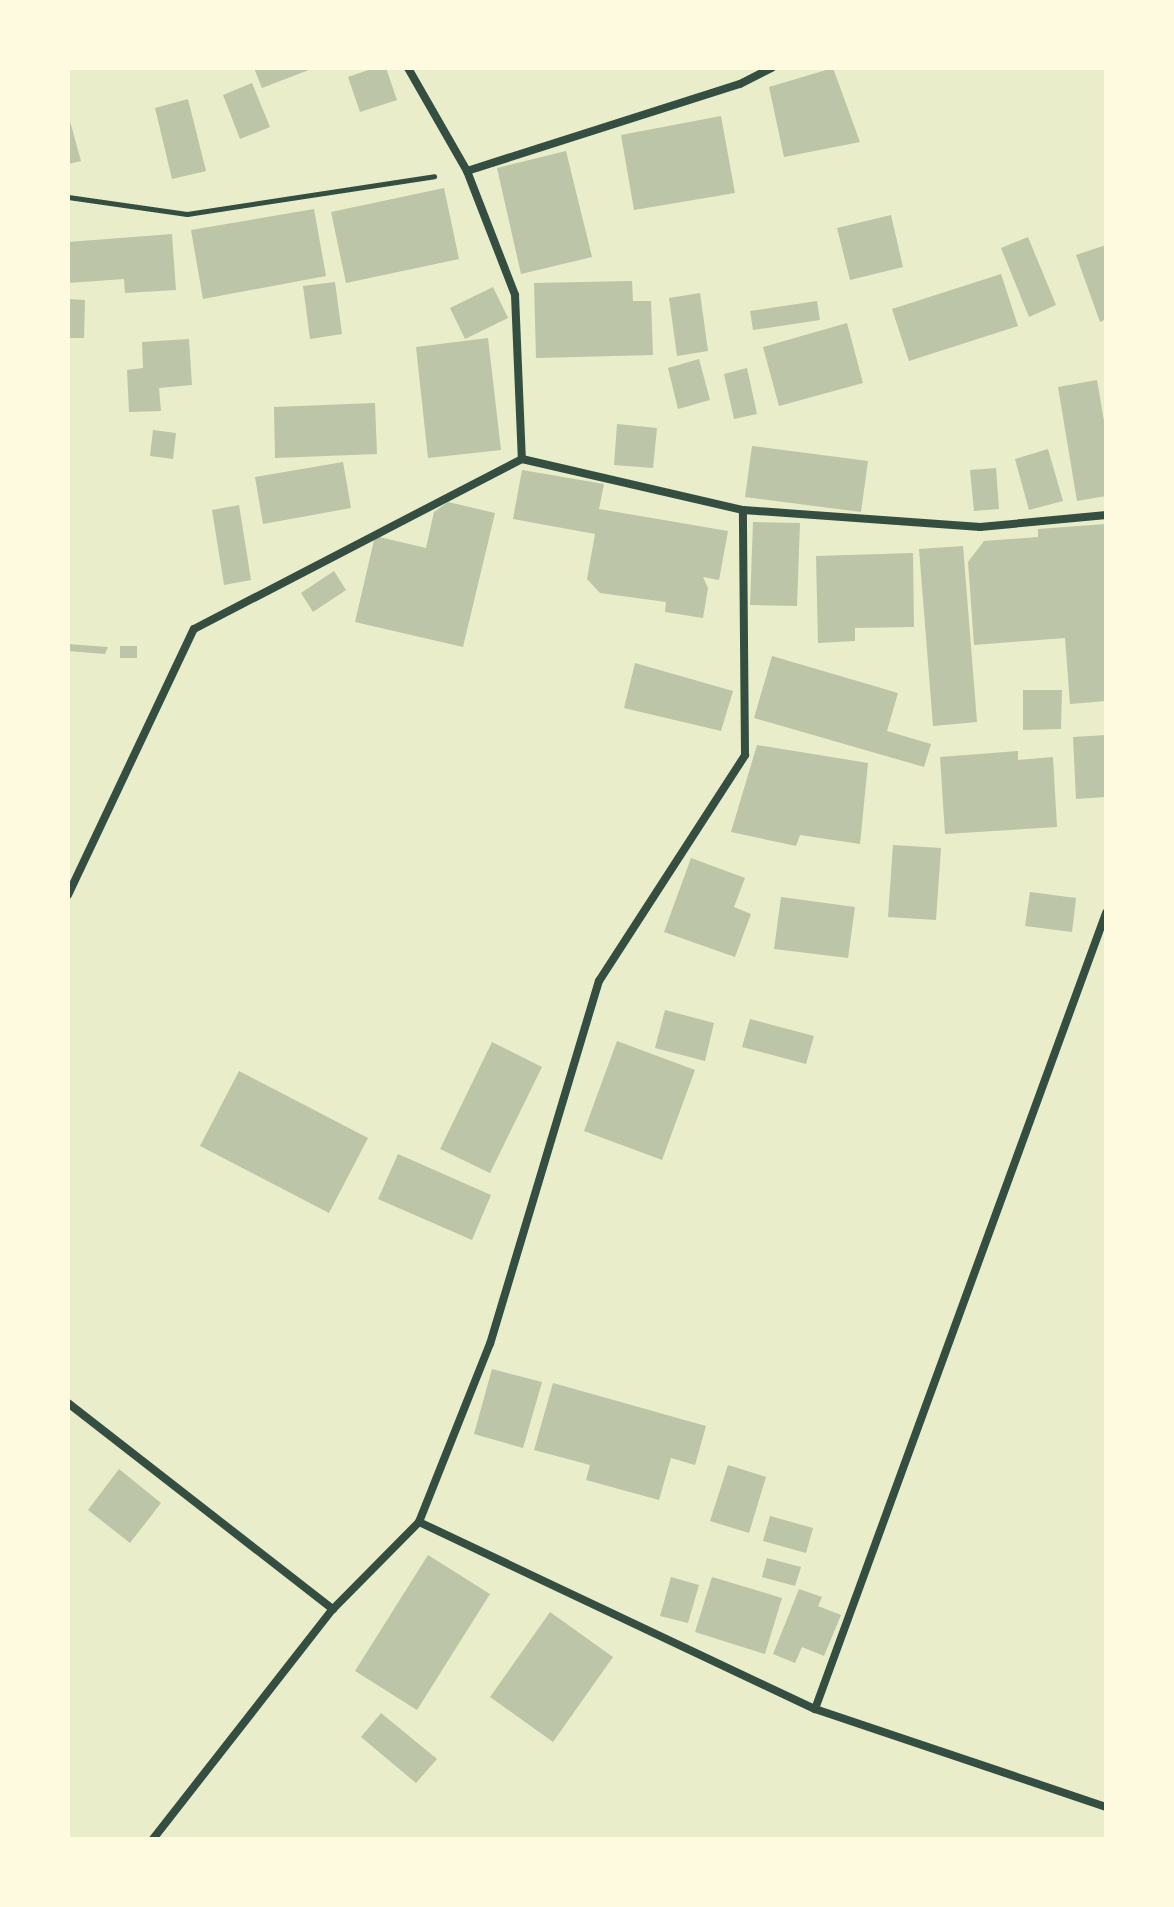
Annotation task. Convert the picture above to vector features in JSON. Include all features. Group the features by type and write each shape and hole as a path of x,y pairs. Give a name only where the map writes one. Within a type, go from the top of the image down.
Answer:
{"street":[{"path":"408,68 467,171 515,295 522,459"},
{"path":"467,171 740,84 772,68"},
{"path":"68,895 194,629 522,459 743,510 980,527 1106,515"},
{"path":"153,1839 333,1609 419,1522 490,1344 599,981 745,755 743,510"},
{"path":"815,1709 1106,913"},
{"path":"68,1403 333,1609"},
{"path":"419,1522 815,1709 1106,1807"}],"path":[{"path":"68,197 187,214 467,171"}],"building":[{"path":"254,68 314,68 262,88"},
{"path":"374,68 386,68 397,100 360,112 348,77"},
{"path":"833,68 860,142 784,157 769,87"},
{"path":"252,83 270,127 240,139 223,95"},
{"path":"188,99 206,171 172,179 155,108"},
{"path":"68,114 81,161 68,164"},
{"path":"721,116 735,193 634,210 621,135"},
{"path":"566,151 592,257 521,274 497,168"},
{"path":"444,188 459,259 346,283 331,212"},
{"path":"314,209 326,276 203,299 191,230"},
{"path":"891,215 903,267 850,280 837,228"},
{"path":"172,234 176,290 125,293 124,279 68,283 68,242"},
{"path":"1028,237 1056,305 1029,317 1001,248"},
{"path":"1106,245 1106,319 1100,322 1076,255"},
{"path":"1001,274 1018,326 909,361 892,309"},
{"path":"632,281 633,301 651,301 653,355 536,358 534,283"},
{"path":"335,282 342,334 310,339 303,286"},
{"path":"493,287 508,318 465,339 450,308"},
{"path":"700,293 708,351 677,356 669,298"},
{"path":"68,299 85,300 84,338 68,338"},
{"path":"817,301 820,320 753,330 750,311"},
{"path":"847,323 863,383 779,406 763,347"},
{"path":"488,338 501,450 428,458 416,347"},
{"path":"189,339 192,385 159,388 161,411 129,412 127,370 143,368 142,342"},
{"path":"699,359 710,400 678,409 668,368"},
{"path":"747,368 757,414 734,419 724,374"},
{"path":"1097,380 1106,433 1106,496 1077,501 1058,387"},
{"path":"375,403 377,454 275,458 274,407"},
{"path":"617,424 657,428 653,468 614,465"},
{"path":"153,430 176,433 173,459 150,456"},
{"path":"752,446 868,461 861,512 745,497"},
{"path":"1048,449 1063,501 1029,510 1015,459"},
{"path":"343,462 351,508 263,524 255,477"},
{"path":"996,468 999,509 974,511 970,470"},
{"path":"522,470 604,484 599,509 728,531 719,580 703,577 708,588 703,618 665,612 666,602 600,593 587,579 595,534 513,519"},
{"path":"448,502 495,513 463,647 355,622 375,536 426,548 434,512"},
{"path":"239,505 251,580 224,585 212,510"},
{"path":"753,522 800,523 797,606 750,605"},
{"path":"1106,524 1106,701 1070,704 1065,638 974,645 968,562 984,541 1038,537 1038,529"},
{"path":"963,546 977,722 933,726 919,549"},
{"path":"913,553 914,627 855,628 855,641 818,643 816,556"},
{"path":"334,571 346,590 313,612 301,593"},
{"path":"68,644 108,647 105,654 68,651"},
{"path":"120,646 137,646 137,658 120,658"},
{"path":"772,656 898,693 887,731 931,744 924,767 754,718"},
{"path":"635,663 733,691 721,731 624,708"},
{"path":"1023,690 1062,690 1061,729 1023,730"},
{"path":"1106,735 1106,797 1076,799 1073,737"},
{"path":"757,745 868,763 860,844 800,835 796,846 731,832"},
{"path":"1018,751 1018,760 1053,757 1057,827 945,834 940,757"},
{"path":"893,845 941,848 936,920 888,917"},
{"path":"691,858 745,878 734,907 751,914 735,957 664,932"},
{"path":"1030,892 1076,898 1072,932 1025,926"},
{"path":"781,897 855,907 848,958 774,949"},
{"path":"665,1010 714,1023 705,1061 655,1048"},
{"path":"750,1019 814,1036 806,1064 742,1047"},
{"path":"617,1041 695,1070 662,1160 584,1131"},
{"path":"492,1042 542,1067 490,1173 440,1149"},
{"path":"239,1071 368,1138 329,1213 200,1146"},
{"path":"398,1154 491,1195 472,1240 378,1199"},
{"path":"492,1369 542,1382 523,1448 474,1434"},
{"path":"553,1383 706,1426 695,1465 671,1458 659,1500 586,1480 590,1465 534,1450"},
{"path":"728,1465 766,1477 749,1533 710,1521"},
{"path":"119,1469 161,1503 130,1543 88,1510"},
{"path":"770,1516 813,1528 806,1553 763,1541"},
{"path":"428,1555 490,1594 417,1710 355,1671"},
{"path":"767,1558 801,1567 795,1586 762,1577"},
{"path":"671,1577 699,1585 688,1623 660,1616"},
{"path":"712,1577 782,1598 765,1654 695,1632"},
{"path":"799,1589 822,1597 818,1606 841,1615 824,1656 802,1647 795,1663 773,1654"},
{"path":"550,1612 613,1657 553,1742 490,1697"},
{"path":"381,1713 437,1759 416,1783 361,1737"}]}
